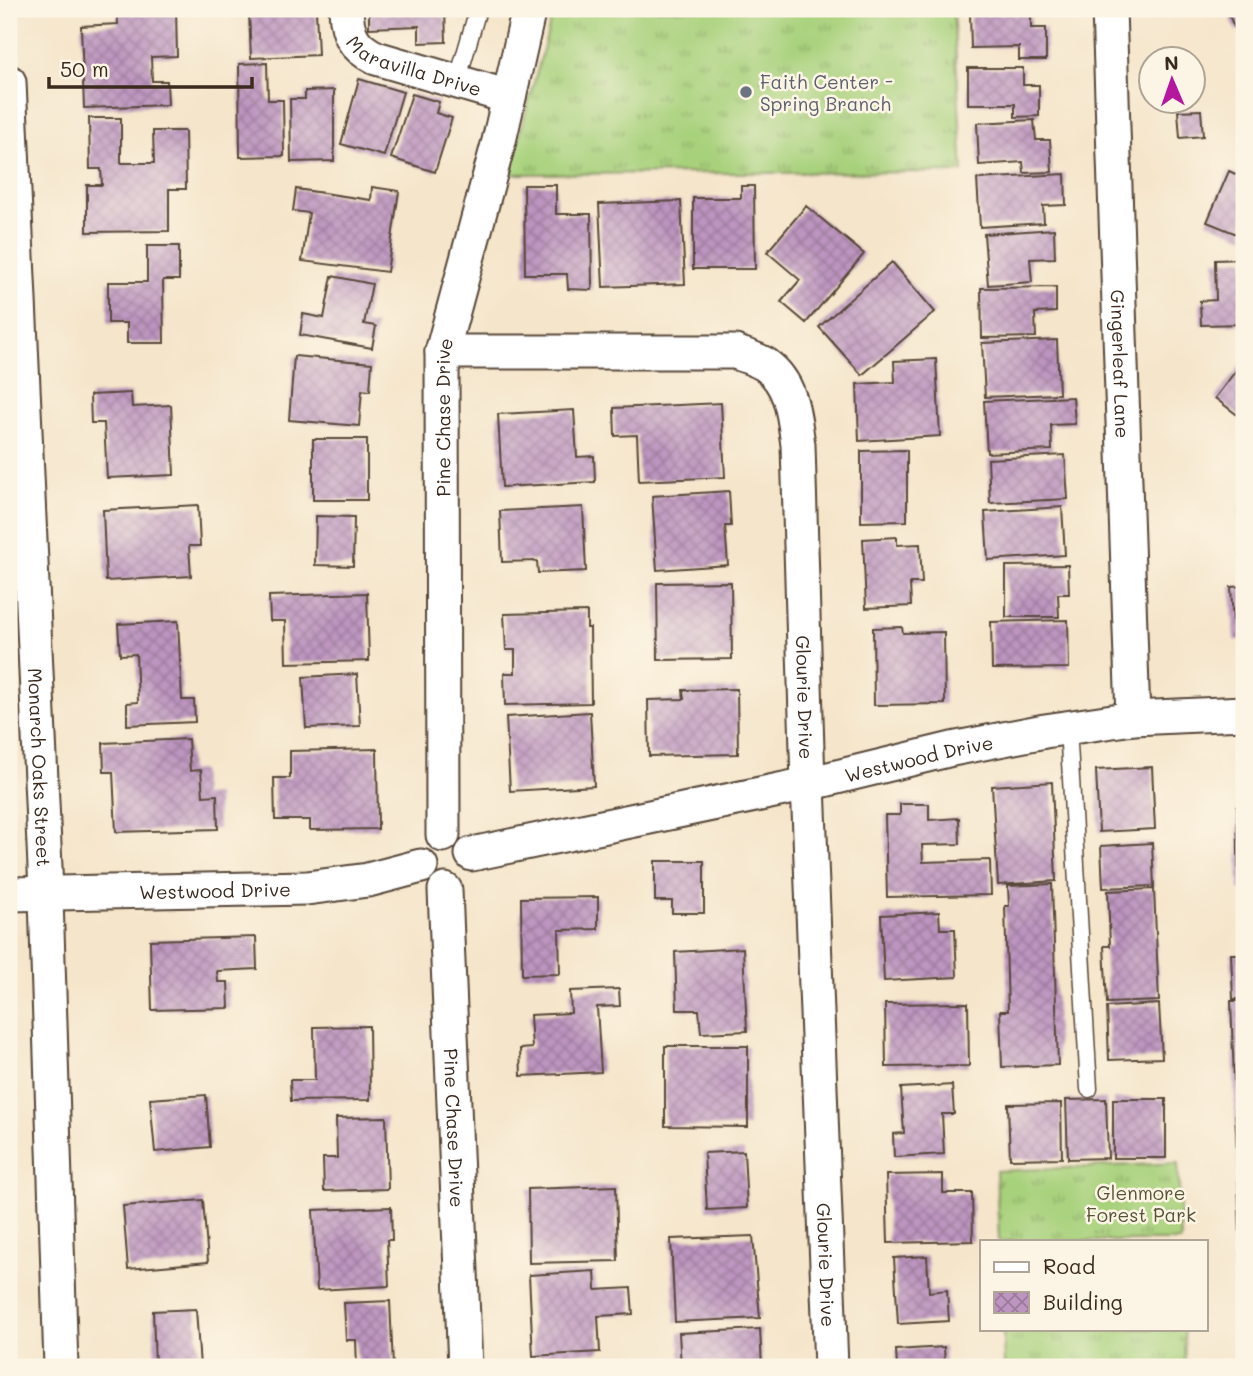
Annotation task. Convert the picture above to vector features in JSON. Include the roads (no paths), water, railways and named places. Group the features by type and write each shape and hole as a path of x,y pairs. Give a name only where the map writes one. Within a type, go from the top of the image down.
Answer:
{"street":[{"name":"Maravilla Drive","path":"346,9 352,41 363,52 509,97"},
{"name":"Pine Chase Drive","path":"443,835 442,352 509,97 529,9"},
{"name":"Gingerleaf Lane","path":"1109,9 1133,718"},
{"name":"Monarch Oaks Street","path":"9,82 46,894 61,1367"},
{"name":"Glourie Drive","path":"442,352 735,352 765,364 785,384 794,409 798,445 807,784 831,1367"},
{"name":"Westwood Drive","path":"472,854 1068,727 1133,718 1244,713"},
{"path":"443,835 460,839 472,854 470,875 464,883 445,890 428,883 422,875 422,853 426,844 434,838 443,835"},
{"name":"Westwood Drive","path":"9,894 307,888 368,880 421,866"},
{"name":"Pine Chase Drive","path":"445,890 465,1367"}],"lane":[{"path":"457,82 478,9"},
{"path":"1068,727 1089,1089"}],"place":[{"name":"Faith Center - Spring Branch","path":"746,92"}],"park label":[{"name":"Glenmore Forest Park","path":"1141,1203"}]}
